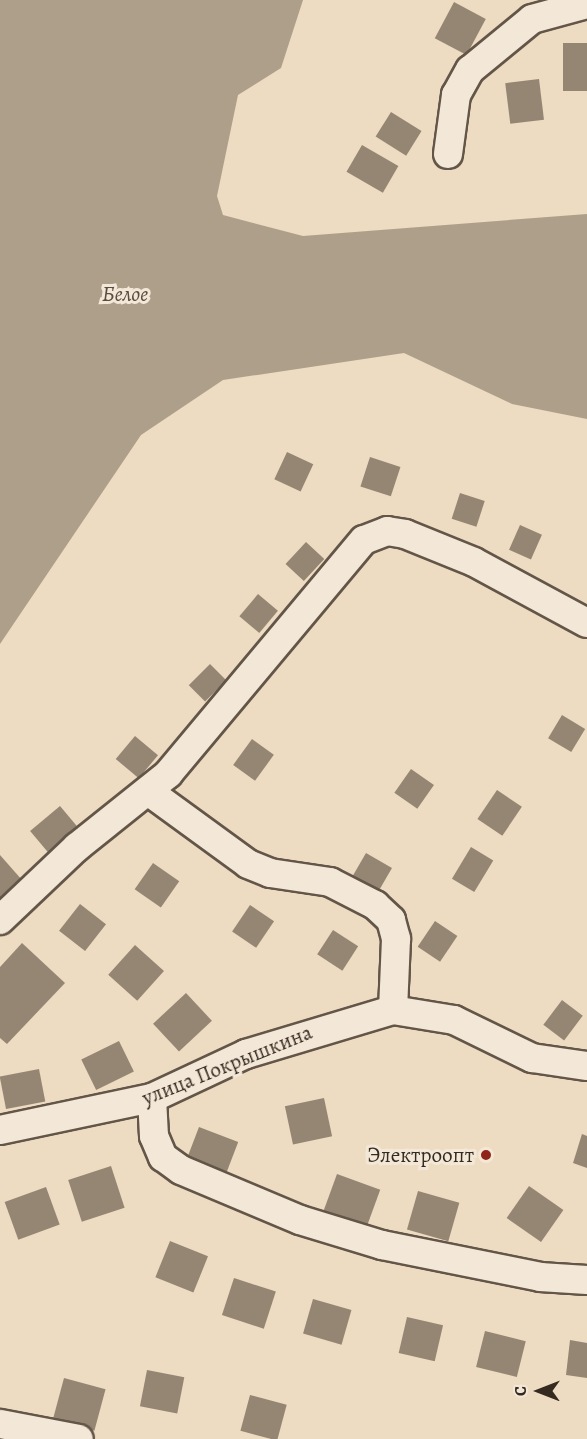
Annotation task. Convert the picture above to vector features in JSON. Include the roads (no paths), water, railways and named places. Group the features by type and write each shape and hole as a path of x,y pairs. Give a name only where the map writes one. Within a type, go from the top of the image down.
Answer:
{"street":[{"path":"448,154 456,95 470,70 552,4 587,4"},
{"path":"0,920 77,847 148,792 364,540 387,531 474,562 587,623"},
{"path":"148,792 248,864 270,873 330,882 375,905 391,920 396,939 393,1010"},
{"name":"улица Покрышкина","path":"0,1130 152,1098 246,1054 393,1010 443,1016 532,1058 587,1066"},
{"path":"152,1098 154,1136 163,1157 181,1170 300,1220 382,1245 540,1277 587,1280"},
{"path":"0,1424 79,1439"}],"water":[{"name":"Белое","path":"0,0 303,0 281,68 238,95 217,196 223,215 303,236 587,214 587,419 512,404 404,353 223,380 141,435 0,644"}],"place":[{"name":"Электроопт","path":"486,1155"}]}
